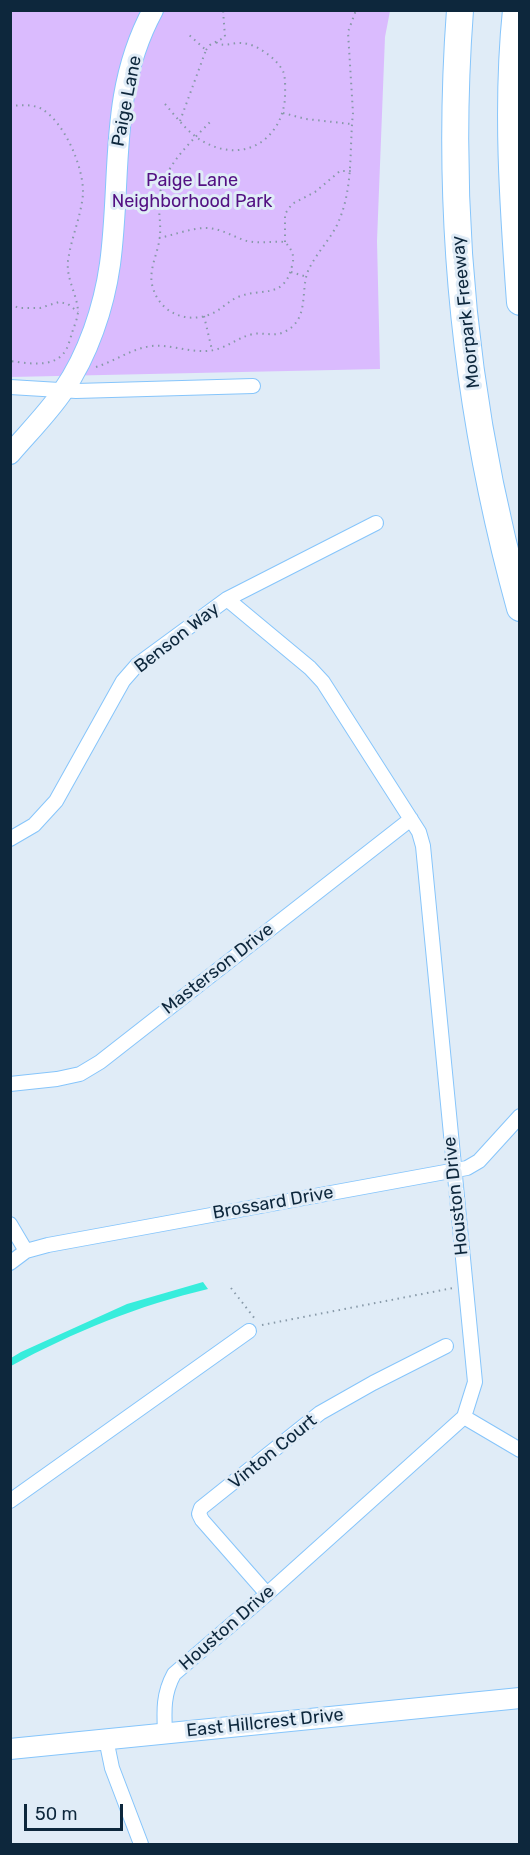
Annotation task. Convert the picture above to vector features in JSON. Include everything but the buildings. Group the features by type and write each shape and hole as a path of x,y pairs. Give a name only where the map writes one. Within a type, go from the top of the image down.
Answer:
{"highway":[{"name":"Moorpark Freeway","path":"460,10 455,135 461,286 471,377 488,480 519,608"},
{"path":"516,10 512,144 519,302"}],"main road":[{"name":"Paige Lane","path":"10,453 63,391 95,325 110,265 117,145 127,80 153,10"},
{"name":"East Hillcrest Drive","path":"10,1749 519,1698"}],"street":[{"path":"10,387 63,391 252,386"},
{"name":"Benson Way","path":"10,839 45,816 56,801 123,681 137,665 227,599 376,523"},
{"name":"Houston Drive","path":"165,1733 163,1703 167,1686 174,1674 267,1594 464,1417 475,1382 423,846 419,832 323,682 310,668 227,599"},
{"name":"Masterson Drive","path":"10,1084 80,1074 100,1062 411,819"},
{"name":"Brossard Drive","path":"10,1263 26,1251 59,1243 467,1168 479,1161 519,1116"},
{"path":"10,1224 26,1251"},
{"path":"10,1501 249,1331"},
{"name":"Vinton Court","path":"267,1594 202,1520 199,1514 201,1508 320,1413 446,1346"},
{"path":"464,1417 519,1450"},
{"path":"105,1739 112,1768 141,1845"}],"path":[{"path":"180,121 206,51 225,37 223,10"},
{"path":"78,364 94,367 110,363 129,352 152,346 212,350 255,334 274,335 285,332 296,322 303,308 308,272 338,224 347,195 351,171 353,113 348,32 356,10"},
{"path":"187,33 206,51"},
{"path":"165,104 196,137 217,147 243,150 260,144 273,132 282,113 285,91 283,71 267,53 243,43 222,46 216,42"},
{"path":"10,106 24,105 40,108 51,116 74,151 83,192 68,263 69,279 78,312 70,341 63,355 49,363 10,361"},
{"path":"282,113 306,119 351,124"},
{"path":"212,120 174,162 159,196 159,238 152,272 152,286 158,302 174,314 189,319 212,314 240,296 275,290 283,285 291,272 294,261 293,251 285,242 285,214 292,204 324,186 340,171 351,171"},
{"path":"159,238 204,228 219,230 261,243 285,242"},
{"path":"291,272 307,277"},
{"path":"10,305 20,308 40,308 59,303 69,304 78,312"},
{"path":"204,316 212,350"},
{"path":"231,1288 262,1325 465,1286"}],"green space":[{"name":"Paige Lane Neighborhood Park","path":"10,11 390,11 385,37 377,241 380,369 11,377"}],"shaded area":[{"path":"203,1282 208,1289 132,1311 58,1342 11,1366 11,1358 21,1352 127,1304"}]}
